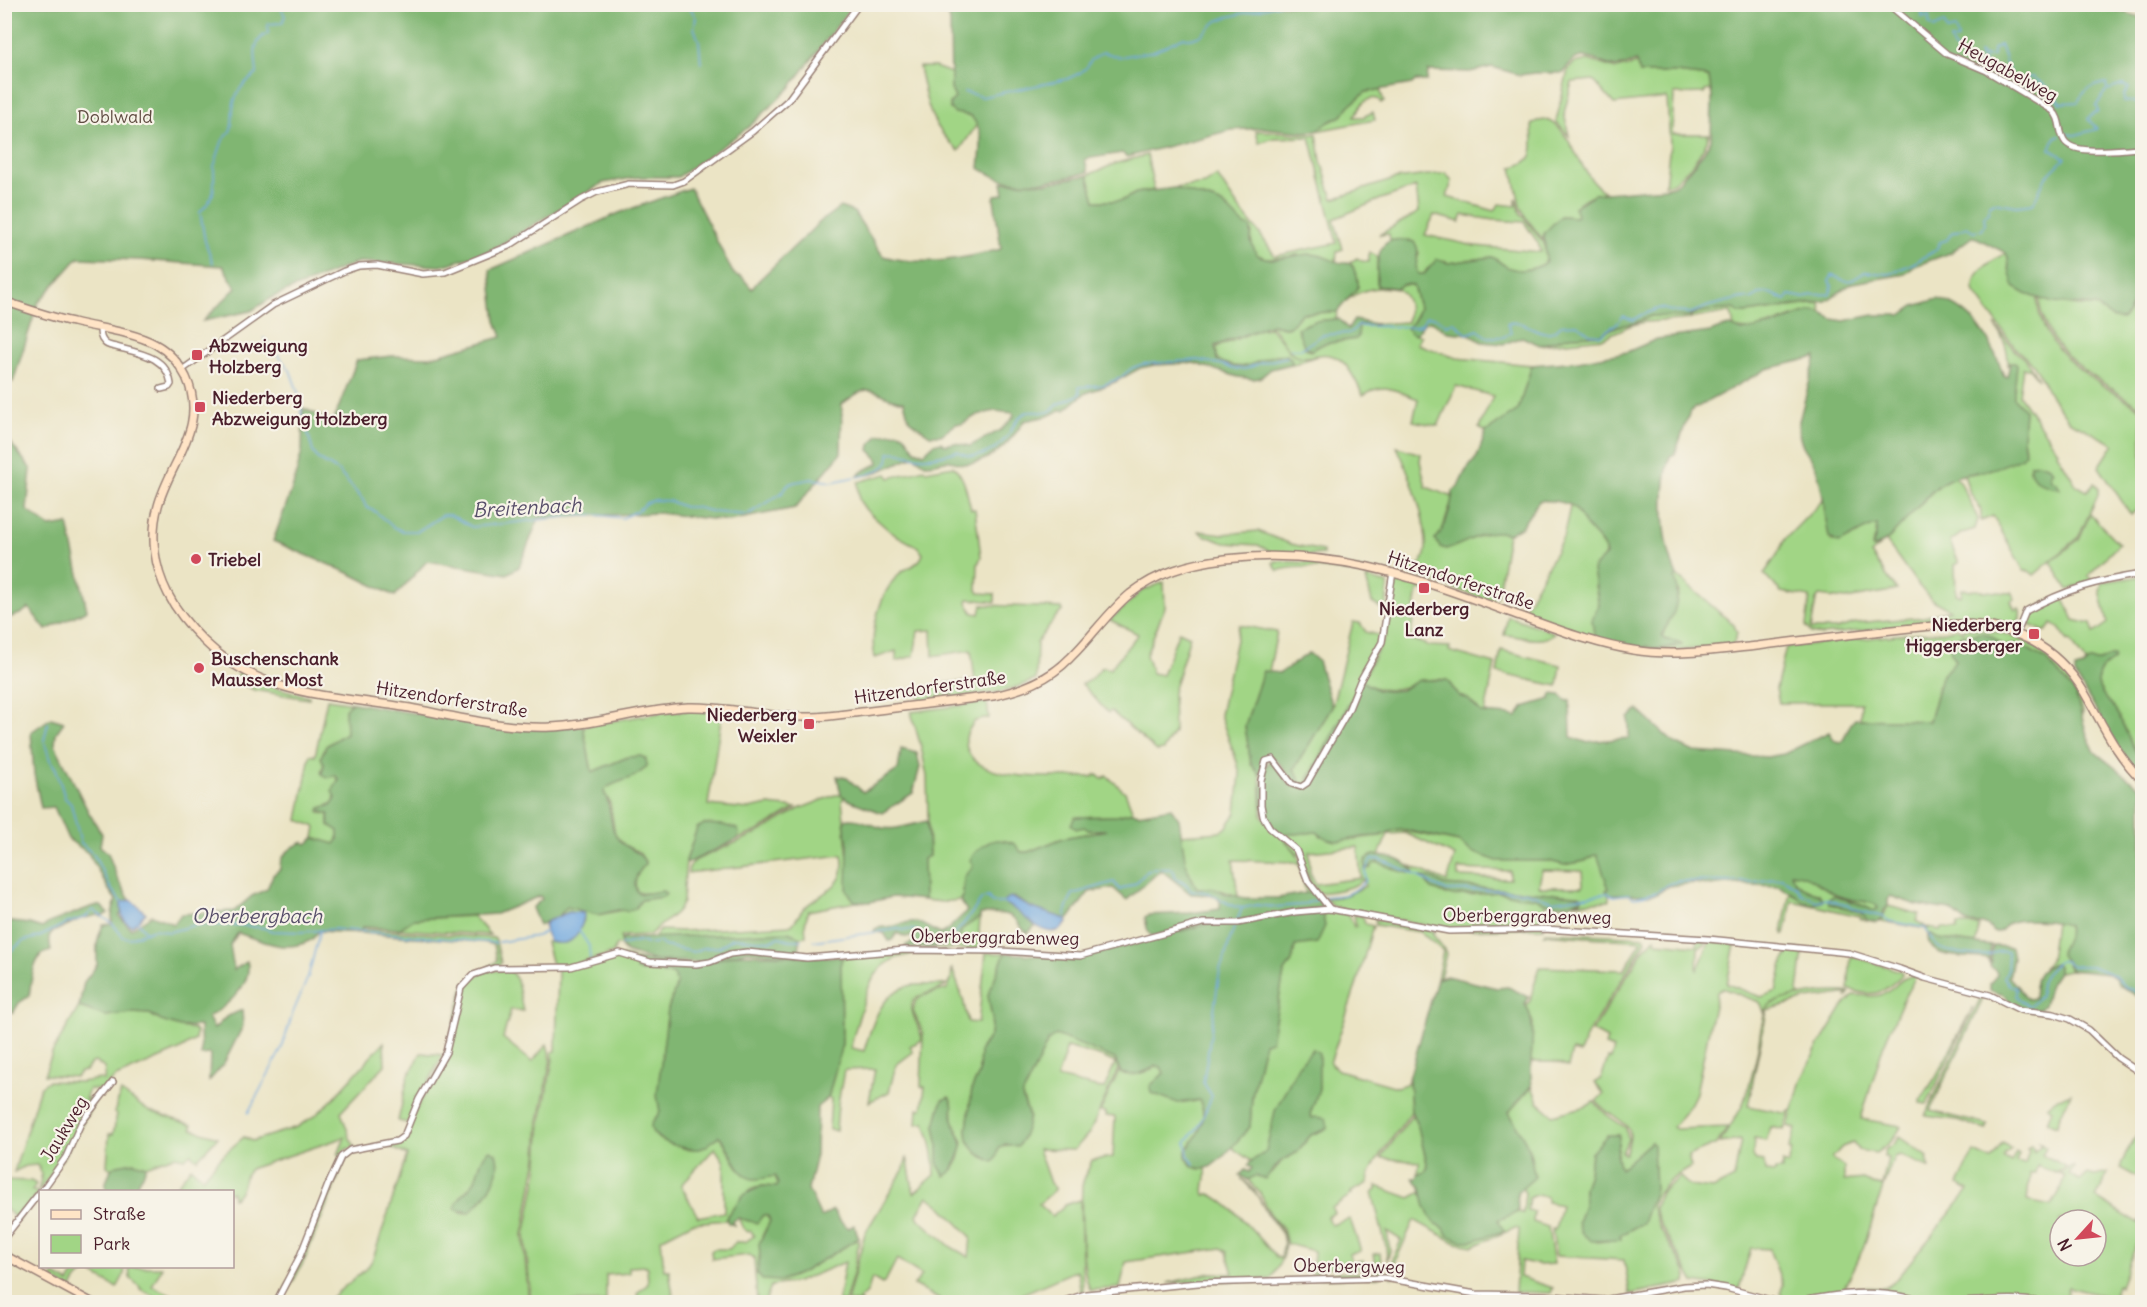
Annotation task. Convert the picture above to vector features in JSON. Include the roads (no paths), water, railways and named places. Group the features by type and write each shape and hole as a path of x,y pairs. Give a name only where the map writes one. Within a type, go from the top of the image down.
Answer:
{"main road":[{"name":"Hitzendorferstraße","path":"4,301 68,321 150,342 163,349 182,370 192,393 193,418 188,439 161,497 157,514 154,542 160,577 179,613 193,630 218,653 252,676 306,693 386,704 502,725 527,727 567,726 648,711 692,707 797,717 822,717 993,696 1029,686 1048,676 1064,664 1109,614 1131,594 1159,576 1183,566 1237,558 1288,557 1338,560 1393,572 1437,585 1589,640 1644,652 1717,650 1955,624 1985,625 2017,633 2049,651 2068,670 2080,686 2118,752 2142,780"},
{"path":"4,1255 91,1302"}],"street":[{"path":"182,370 267,308 344,271 369,265 423,274 445,272 509,246 597,192 629,184 673,185 684,181 753,131 788,100 859,4"},
{"name":"Heugabelweg","path":"1888,4 1947,54 1987,71 2052,110 2058,117 2062,135 2068,146 2078,150 2142,148"},
{"path":"100,328 101,338 107,345 150,357 161,364 168,373 171,384 161,389"},
{"path":"1330,909 1306,877 1298,852 1270,828 1263,816 1261,791 1263,767 1267,760 1274,759 1294,785 1301,787 1307,783 1348,711 1360,681 1382,642 1393,572"},
{"path":"2017,633 2026,611 2055,597 2097,581 2142,574"},
{"name":"Oberberggrabenweg","path":"276,1302 300,1256 343,1154 360,1147 397,1141 404,1136 418,1099 446,1052 461,988 469,979 480,971 512,967 572,967 620,953 655,963 696,964 710,963 729,954 747,952 807,958 905,950 961,950 1080,956 1203,923 1238,923 1295,912 1330,909 1449,931 1544,929 1652,935 1849,953 1933,981 1985,993 2020,1010 2054,1014 2070,1019 2089,1030 2118,1058 2142,1074"},
{"name":"Jaukweg","path":"42,1190 66,1157 84,1119 113,1082"},
{"name":"Jaukweg","path":"4,1238 39,1194"},
{"name":"Oberbergweg","path":"1061,1302 1086,1294 1198,1283 1387,1278 1476,1294 1593,1299 1614,1299 1684,1286 1706,1286 1726,1288 1778,1302"},
{"path":"1793,1302 1839,1294 1866,1293 1941,1302 2014,1299 2039,1302"}],"water":[{"path":"1010,897 1032,908 1066,919 1067,923 1060,930 1052,932 1043,930 1004,903"},
{"path":"131,900 146,913 132,926 124,919 121,906 121,902"},
{"path":"569,912 584,913 578,932 568,942 549,942 544,925"}],"waterway":[{"path":"213,263 205,241 200,212 212,196 214,166 222,141 231,129 235,98 247,81 257,74 256,45 268,33 268,24 282,23 285,16 279,4"},
{"path":"688,4 696,18 694,28 699,41 701,64"},
{"path":"964,92 982,97 1067,79 1080,73 1091,60 1103,52 1119,57 1154,51 1184,37 1191,39 1200,36 1217,21 1280,4"},
{"path":"1929,4 1923,5 1922,18 1929,16 1929,23 1934,28 1944,23 1947,31 1955,29 1958,39 1950,40 1964,59"},
{"path":"1974,63 1986,67 1979,53 1986,57 1993,56 1993,49 2000,45 2005,59"},
{"path":"2005,61 2015,85"},
{"path":"2021,89 2027,88 2022,82 2025,78 2033,77 2048,87 2043,91 2045,98 2050,101 2058,98 2061,103 2078,102 2086,91 2097,85 2106,83 2107,89"},
{"name":"Breitenbach","path":"2065,134 2075,135 2097,129 2088,119 2098,111 2096,106 2107,90 2123,85 2129,88 2124,95 2124,102 2142,103"},
{"name":"Breitenbach","path":"1291,349 1301,349 1322,335 1349,333 1358,326 1416,327 1422,324 1426,317 1435,317 1447,325 1454,322 1467,334 1478,330 1487,337 1504,337 1511,332 1507,324 1514,322 1541,332 1554,331 1561,325 1577,324 1590,334 1601,335 1623,316 1633,320 1660,308 1691,313 1742,298 1751,299 1759,294 1769,293 1786,300 1790,295 1805,298 1812,295 1830,294 1832,286 1829,281 1833,275 1846,281 1853,280 1865,272 1889,274 1936,250 1940,242 1947,240 1951,233 1967,227 1973,231 1981,230 1985,224 1984,216 1989,212 1989,205 1994,202 2017,206 2033,204 2046,177 2065,158 2050,149 2055,137 2060,135"},
{"name":"Breitenbach","path":"264,338 290,370 301,401 301,421 307,430 313,452 318,459 338,471 363,500 366,507 402,531 418,531 443,515 450,515 472,527 576,516 595,515 623,518 655,500 669,501 684,507 714,512 747,515 782,493 787,485 795,482 812,479 832,482 855,477"},
{"name":"Breitenbach","path":"858,477 884,467 889,459 889,453 897,452 927,457 957,451 970,456 990,452 1001,443 1025,413 1050,411 1080,394 1079,387 1103,385 1143,364 1198,360 1233,369 1245,369 1287,357"},
{"path":"48,723 44,740 65,798 71,804 81,843 94,855 111,889 122,903"},
{"name":"Oberbergbach","path":"1323,897 1344,895 1355,890 1366,881 1365,871 1371,860 1379,859 1447,891 1526,892 1553,901 1608,893 1614,896 1628,894 1634,898 1657,892 1668,884 1679,881 1752,882 1782,878 1797,887 1802,895 1816,901 1826,899 1847,904 1859,911 1884,917 1889,921 1925,928 1934,943 1941,949 1975,955 2008,952 2007,971 2004,977 2010,986 2016,988 2016,996 2029,1007 2040,996 2044,976 2059,961 2065,961 2072,966 2091,966 2114,975 2124,986 2142,994"},
{"name":"Oberbergbach","path":"1066,919 1066,909 1073,894 1114,882 1120,890 1136,883 1146,872 1154,868 1173,869 1176,878 1191,890 1209,893 1233,906 1242,908 1257,905 1274,907 1301,905 1319,899"},
{"name":"Oberbergbach","path":"813,941 898,929 917,931 939,942 951,937 982,899 988,897 992,903 1006,903"},
{"path":"1237,921 1242,908"},
{"name":"Oberbergbach","path":"4,954 23,941 39,937 86,917 93,910 113,924 123,937 130,938 154,929 169,932 195,925 237,925 272,931 302,932 334,929 496,943"},
{"path":"137,921 145,931"},
{"path":"1194,1164 1188,1155 1186,1142 1199,1126 1212,1096 1203,1082 1220,970 1235,926"},
{"name":"Oberbergbach","path":"578,929 589,946 590,959"},
{"path":"248,1113 282,1048 292,1015 308,977 320,931"},
{"name":"Oberbergbach","path":"499,942 537,936 547,931"},
{"name":"Oberbergbach","path":"650,944 659,942 664,946 694,952 703,948 719,947 733,938 770,941 779,937 801,940"},
{"name":"Oberbergbach","path":"621,945 638,941 647,944"}],"place":[{"name":"Abzweigung Holzberg","path":"197,355"},
{"name":"Niederberg Abzweigung Holzberg","path":"200,407"},
{"name":"Triebel","path":"196,559"},
{"name":"Niederberg Lanz","path":"1424,588"},
{"name":"Niederberg Higgersberger","path":"2034,634"},
{"name":"Buschenschank Mausser Most","path":"199,668"},
{"name":"Niederberg Weixler","path":"809,724"}],"park label":[{"name":"Doblwald","path":"115,116"}]}
